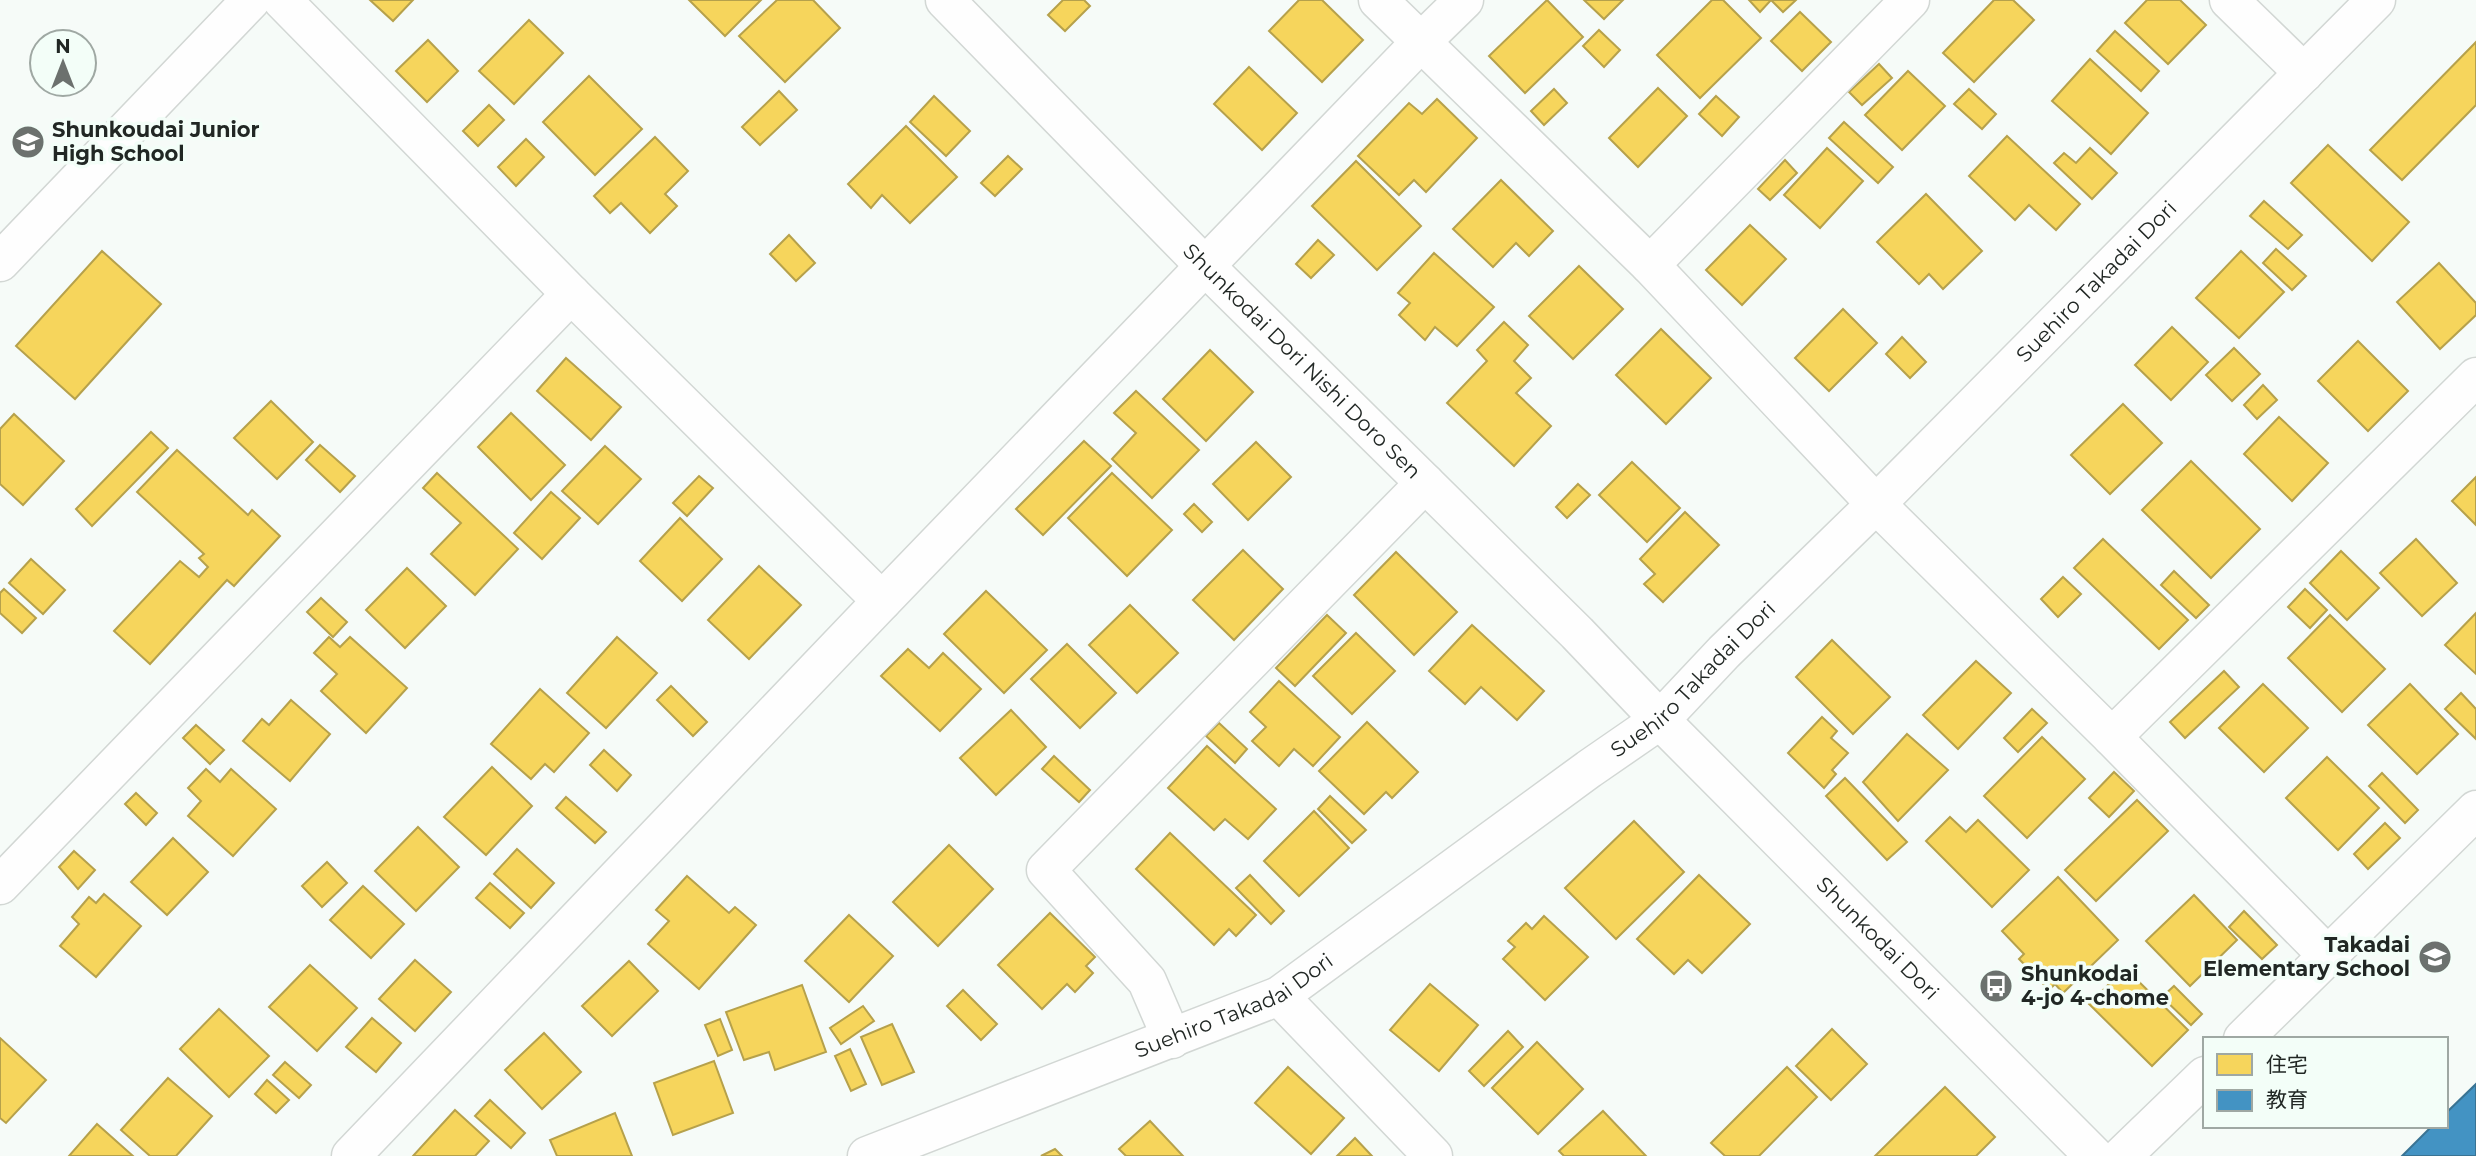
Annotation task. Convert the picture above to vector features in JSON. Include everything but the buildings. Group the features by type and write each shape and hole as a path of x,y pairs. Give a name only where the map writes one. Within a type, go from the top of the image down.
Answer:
{"street":[{"path":"0,262 251,0"},
{"path":"282,0 571,294 882,601"},
{"name":"Shunkodai Dori Nishi Doro Sen","path":"946,0 1205,266 1577,633 1660,720"},
{"path":"1378,0 1650,265 1876,504 2112,737 2328,956"},
{"path":"351,1156 882,601 1464,0"},
{"path":"1650,265 1910,0"},
{"path":"2229,0 2304,73"},
{"name":"Suehiro Takadai Dori","path":"871,1155 1279,996 1660,720 1724,652 1876,504 2376,0"},
{"path":"0,885 571,294"},
{"path":"2112,737 2476,377"},
{"path":"1172,1039 1147,981 1046,870 1425,483"},
{"name":"Shunkodai Dori","path":"1660,720 2094,1156"},
{"path":"2245,1037 2476,810"},
{"path":"1279,996 1433,1156"},
{"path":"2123,1156 2203,1078"}],"place":[{"name":"Shunkoudai Junior High School","path":"28,142"},
{"name":"Takadai Elementary School","path":"2435,957"},
{"name":"Shunkodai 4-jo 4-chome","path":"1996,986"}]}
